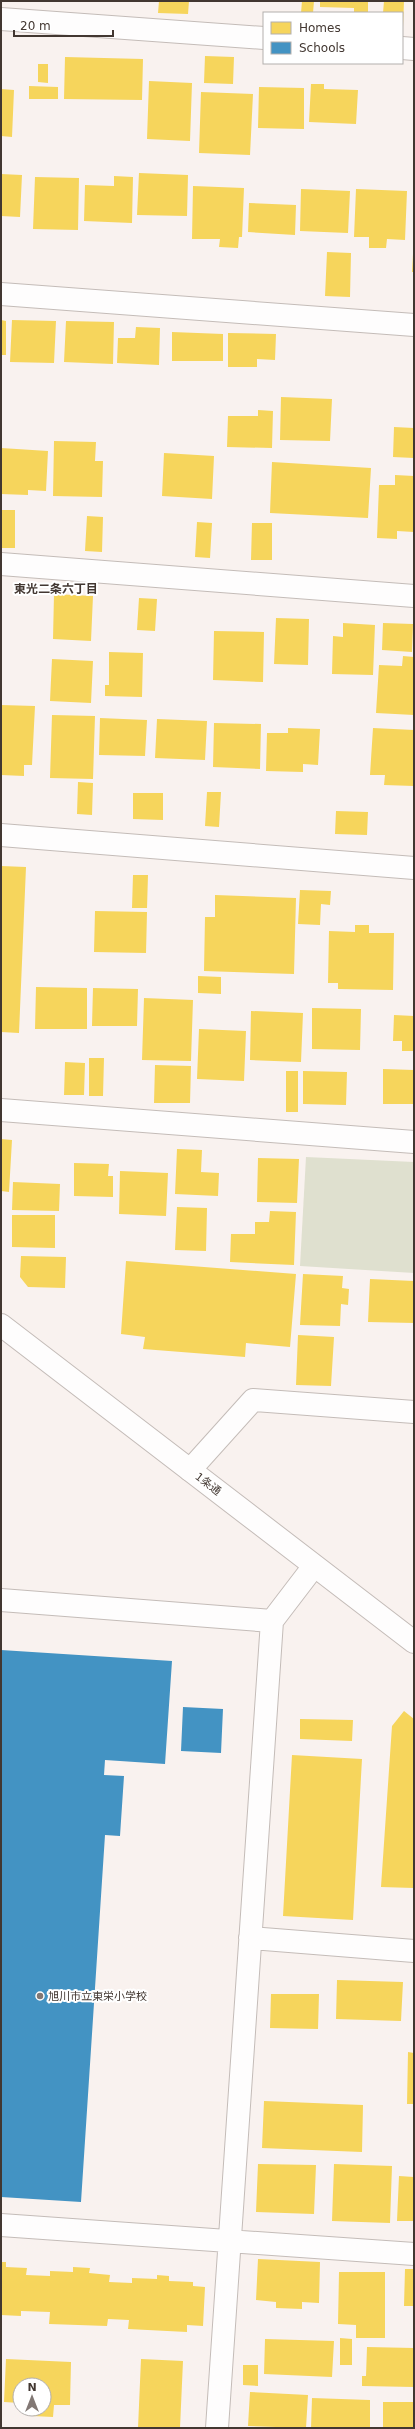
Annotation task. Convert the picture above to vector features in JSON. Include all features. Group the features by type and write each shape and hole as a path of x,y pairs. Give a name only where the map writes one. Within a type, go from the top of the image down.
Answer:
{"street":[{"path":"1,19 263,38"},
{"path":"403,48 414,49"},
{"path":"1,294 414,325"},
{"path":"1,564 414,596"},
{"path":"1,835 414,868"},
{"path":"1,1110 414,1142"},
{"name":"1条通","path":"1,1325 414,1642"},
{"path":"190,1470 253,1400 414,1412"},
{"path":"217,2428 228,2243 272,1621 314,1566"},
{"path":"1,1600 272,1621"},
{"path":"250,1938 414,1951"},
{"path":"1,2225 228,2243 414,2254"}],"green space":[{"path":"306,1157 414,1162 414,1273 300,1266"}],"building: Homes":[{"path":"159,1 189,1 188,14 158,13"},
{"path":"302,1 314,1 313,12 301,12"},
{"path":"320,1 368,1 368,12 354,12 354,8 320,7"},
{"path":"384,1 404,1 403,27 403,12 383,12"},
{"path":"205,56 234,57 233,84 204,83"},
{"path":"65,57 143,59 142,100 64,99"},
{"path":"38,64 48,64 48,83 38,82"},
{"path":"149,81 192,83 190,141 147,139"},
{"path":"311,84 324,84 324,89 358,90 356,124 309,122"},
{"path":"29,86 58,87 58,99 29,99"},
{"path":"259,87 304,88 304,129 258,128"},
{"path":"1,89 14,90 12,137 1,136"},
{"path":"201,92 253,94 250,155 199,153"},
{"path":"139,173 188,175 187,216 137,215"},
{"path":"1,174 22,175 20,217 1,216"},
{"path":"114,176 133,177 132,223 84,221 85,185 114,186"},
{"path":"35,177 79,178 78,230 33,229"},
{"path":"193,186 244,188 242,237 239,237 238,248 219,247 220,239 192,239"},
{"path":"301,189 350,191 348,233 300,231"},
{"path":"356,189 407,191 405,240 387,239 386,248 369,248 369,237 354,237"},
{"path":"249,203 296,205 295,235 248,232"},
{"path":"327,252 351,253 350,297 325,296"},
{"path":"413,254 414,272 412,272"},
{"path":"1,320 6,321 6,355 1,355"},
{"path":"12,320 56,321 54,363 10,362"},
{"path":"66,321 114,322 113,364 64,362"},
{"path":"136,327 160,328 159,365 117,363 118,338 135,338"},
{"path":"172,332 223,334 223,361 172,361"},
{"path":"228,333 276,334 275,360 257,359 257,367 228,367"},
{"path":"281,397 332,399 330,441 280,440"},
{"path":"258,410 273,411 272,448 227,447 228,416 258,416"},
{"path":"394,427 414,428 414,458 393,457"},
{"path":"54,441 96,442 95,461 103,461 102,497 53,496"},
{"path":"1,448 48,451 46,491 28,490 28,495 1,494"},
{"path":"164,453 214,456 212,499 162,496"},
{"path":"272,462 371,468 368,518 270,513"},
{"path":"395,475 414,476 414,532 397,531 397,539 377,538 379,485 395,485"},
{"path":"1,510 15,510 15,548 1,548"},
{"path":"87,516 103,517 102,552 85,551"},
{"path":"197,522 212,523 210,558 195,557"},
{"path":"252,523 272,523 272,560 251,560"},
{"path":"54,594 93,596 91,641 53,639"},
{"path":"139,598 157,599 155,631 137,630"},
{"path":"276,618 309,619 308,665 274,664"},
{"path":"343,623 375,625 373,675 332,674 333,636 343,637"},
{"path":"383,623 413,624 412,652 382,650"},
{"path":"214,631 264,632 263,682 213,680"},
{"path":"109,652 143,653 142,697 105,696 105,685 109,685"},
{"path":"403,656 414,657 414,715 376,713 379,665 402,666"},
{"path":"52,659 93,661 91,703 50,701"},
{"path":"1,705 35,706 32,765 24,765 24,776 1,775"},
{"path":"52,715 95,716 93,779 50,778"},
{"path":"100,718 147,720 145,756 99,755"},
{"path":"157,719 207,721 205,760 155,758"},
{"path":"214,723 261,724 260,769 213,767"},
{"path":"288,728 320,729 318,765 303,764 303,772 266,771 267,733 288,733"},
{"path":"373,728 414,730 414,786 384,785 385,775 370,775"},
{"path":"78,782 93,783 92,815 77,814"},
{"path":"207,792 221,792 219,827 205,826"},
{"path":"133,793 163,793 163,820 133,819"},
{"path":"336,811 368,812 367,835 335,834"},
{"path":"1,866 26,867 19,1033 1,1032"},
{"path":"133,875 148,875 147,908 132,908"},
{"path":"300,890 331,891 330,905 321,904 320,925 298,924"},
{"path":"215,895 296,898 294,974 204,971 205,917 215,917"},
{"path":"95,911 147,912 146,953 94,952"},
{"path":"355,925 369,925 369,933 394,933 393,990 338,989 338,983 328,983 329,931 355,932"},
{"path":"198,976 221,977 221,994 198,993"},
{"path":"36,987 87,988 87,1029 35,1029"},
{"path":"93,988 138,989 137,1026 92,1026"},
{"path":"144,998 193,1000 191,1061 142,1060"},
{"path":"312,1008 361,1009 360,1050 312,1049"},
{"path":"251,1011 303,1013 301,1062 250,1060"},
{"path":"394,1015 414,1016 414,1051 402,1051 402,1041 393,1041"},
{"path":"199,1029 246,1031 244,1081 197,1079"},
{"path":"89,1058 104,1058 103,1096 89,1096"},
{"path":"65,1062 85,1063 84,1095 64,1095"},
{"path":"155,1065 191,1066 190,1103 154,1103"},
{"path":"383,1069 414,1070 414,1104 383,1104"},
{"path":"286,1071 298,1071 298,1112 286,1112"},
{"path":"303,1071 347,1072 346,1105 303,1104"},
{"path":"1,1139 12,1140 9,1192 1,1191"},
{"path":"177,1149 202,1150 201,1172 219,1173 218,1196 175,1194"},
{"path":"258,1158 299,1159 297,1203 257,1202"},
{"path":"74,1163 109,1164 108,1176 113,1176 113,1197 74,1196"},
{"path":"120,1171 168,1173 166,1216 119,1214"},
{"path":"13,1182 60,1184 59,1211 12,1210"},
{"path":"177,1207 207,1208 206,1251 175,1250"},
{"path":"270,1211 296,1212 294,1265 230,1262 231,1234 255,1234 255,1222 269,1222"},
{"path":"12,1215 55,1215 55,1248 12,1247"},
{"path":"21,1256 66,1257 65,1288 28,1287 20,1277"},
{"path":"126,1261 296,1274 290,1347 246,1343 245,1357 143,1349 145,1337 121,1334"},
{"path":"303,1274 343,1276 342,1288 349,1289 348,1305 341,1304 340,1326 300,1325"},
{"path":"370,1279 414,1281 414,1323 368,1322"},
{"path":"298,1335 334,1337 331,1386 296,1385"},
{"path":"404,1711 414,1719 414,1888 381,1887 392,1726"},
{"path":"300,1719 353,1720 352,1741 300,1739"},
{"path":"292,1755 362,1759 353,1920 283,1916"},
{"path":"337,1980 403,1982 401,2021 336,2019"},
{"path":"271,1994 319,1994 318,2029 270,2028"},
{"path":"408,2052 414,2053 414,2104 407,2104"},
{"path":"264,2101 363,2105 362,2152 262,2148"},
{"path":"258,2164 316,2165 314,2214 256,2212"},
{"path":"334,2164 392,2166 390,2223 332,2221"},
{"path":"399,2176 414,2177 414,2221 397,2221"},
{"path":"258,2259 320,2262 319,2303 302,2302 302,2309 276,2308 276,2302 256,2300"},
{"path":"1,2262 6,2262 6,2267 27,2268 26,2275 50,2276 50,2271 73,2272 73,2267 90,2268 89,2273 110,2275 109,2282 132,2283 132,2278 157,2279 157,2275 169,2276 169,2281 193,2282 193,2286 205,2287 203,2326 187,2325 187,2332 128,2329 129,2320 108,2319 107,2326 49,2324 50,2312 21,2311 21,2316 1,2315"},
{"path":"405,2269 414,2269 414,2306 404,2306"},
{"path":"339,2272 385,2272 385,2338 356,2338 356,2325 338,2324"},
{"path":"340,2338 352,2339 352,2365 340,2365"},
{"path":"265,2339 334,2341 332,2377 264,2374"},
{"path":"367,2347 414,2348 414,2387 362,2386 362,2376 366,2376"},
{"path":"6,2359 71,2362 70,2405 54,2405 53,2417 52,2377 12,2377 12,2402 4,2402"},
{"path":"141,2359 183,2361 180,2428 138,2428"},
{"path":"243,2365 258,2365 258,2386 243,2385"},
{"path":"250,2392 308,2395 306,2428 248,2426"},
{"path":"312,2398 370,2400 370,2428 311,2428"},
{"path":"383,2402 414,2402 414,2428 383,2428"}],"building: Schools":[{"path":"1,1650 172,1661 165,1764 105,1760 104,1775 124,1776 120,1836 105,1835 81,2202 1,2197"},
{"path":"183,1707 223,1709 221,1753 181,1751"}],"place":[{"name":"旭川市立東栄小学校","path":"40,1996"}],"district":[{"name":"東光二条六丁目","path":"56,589"}]}
